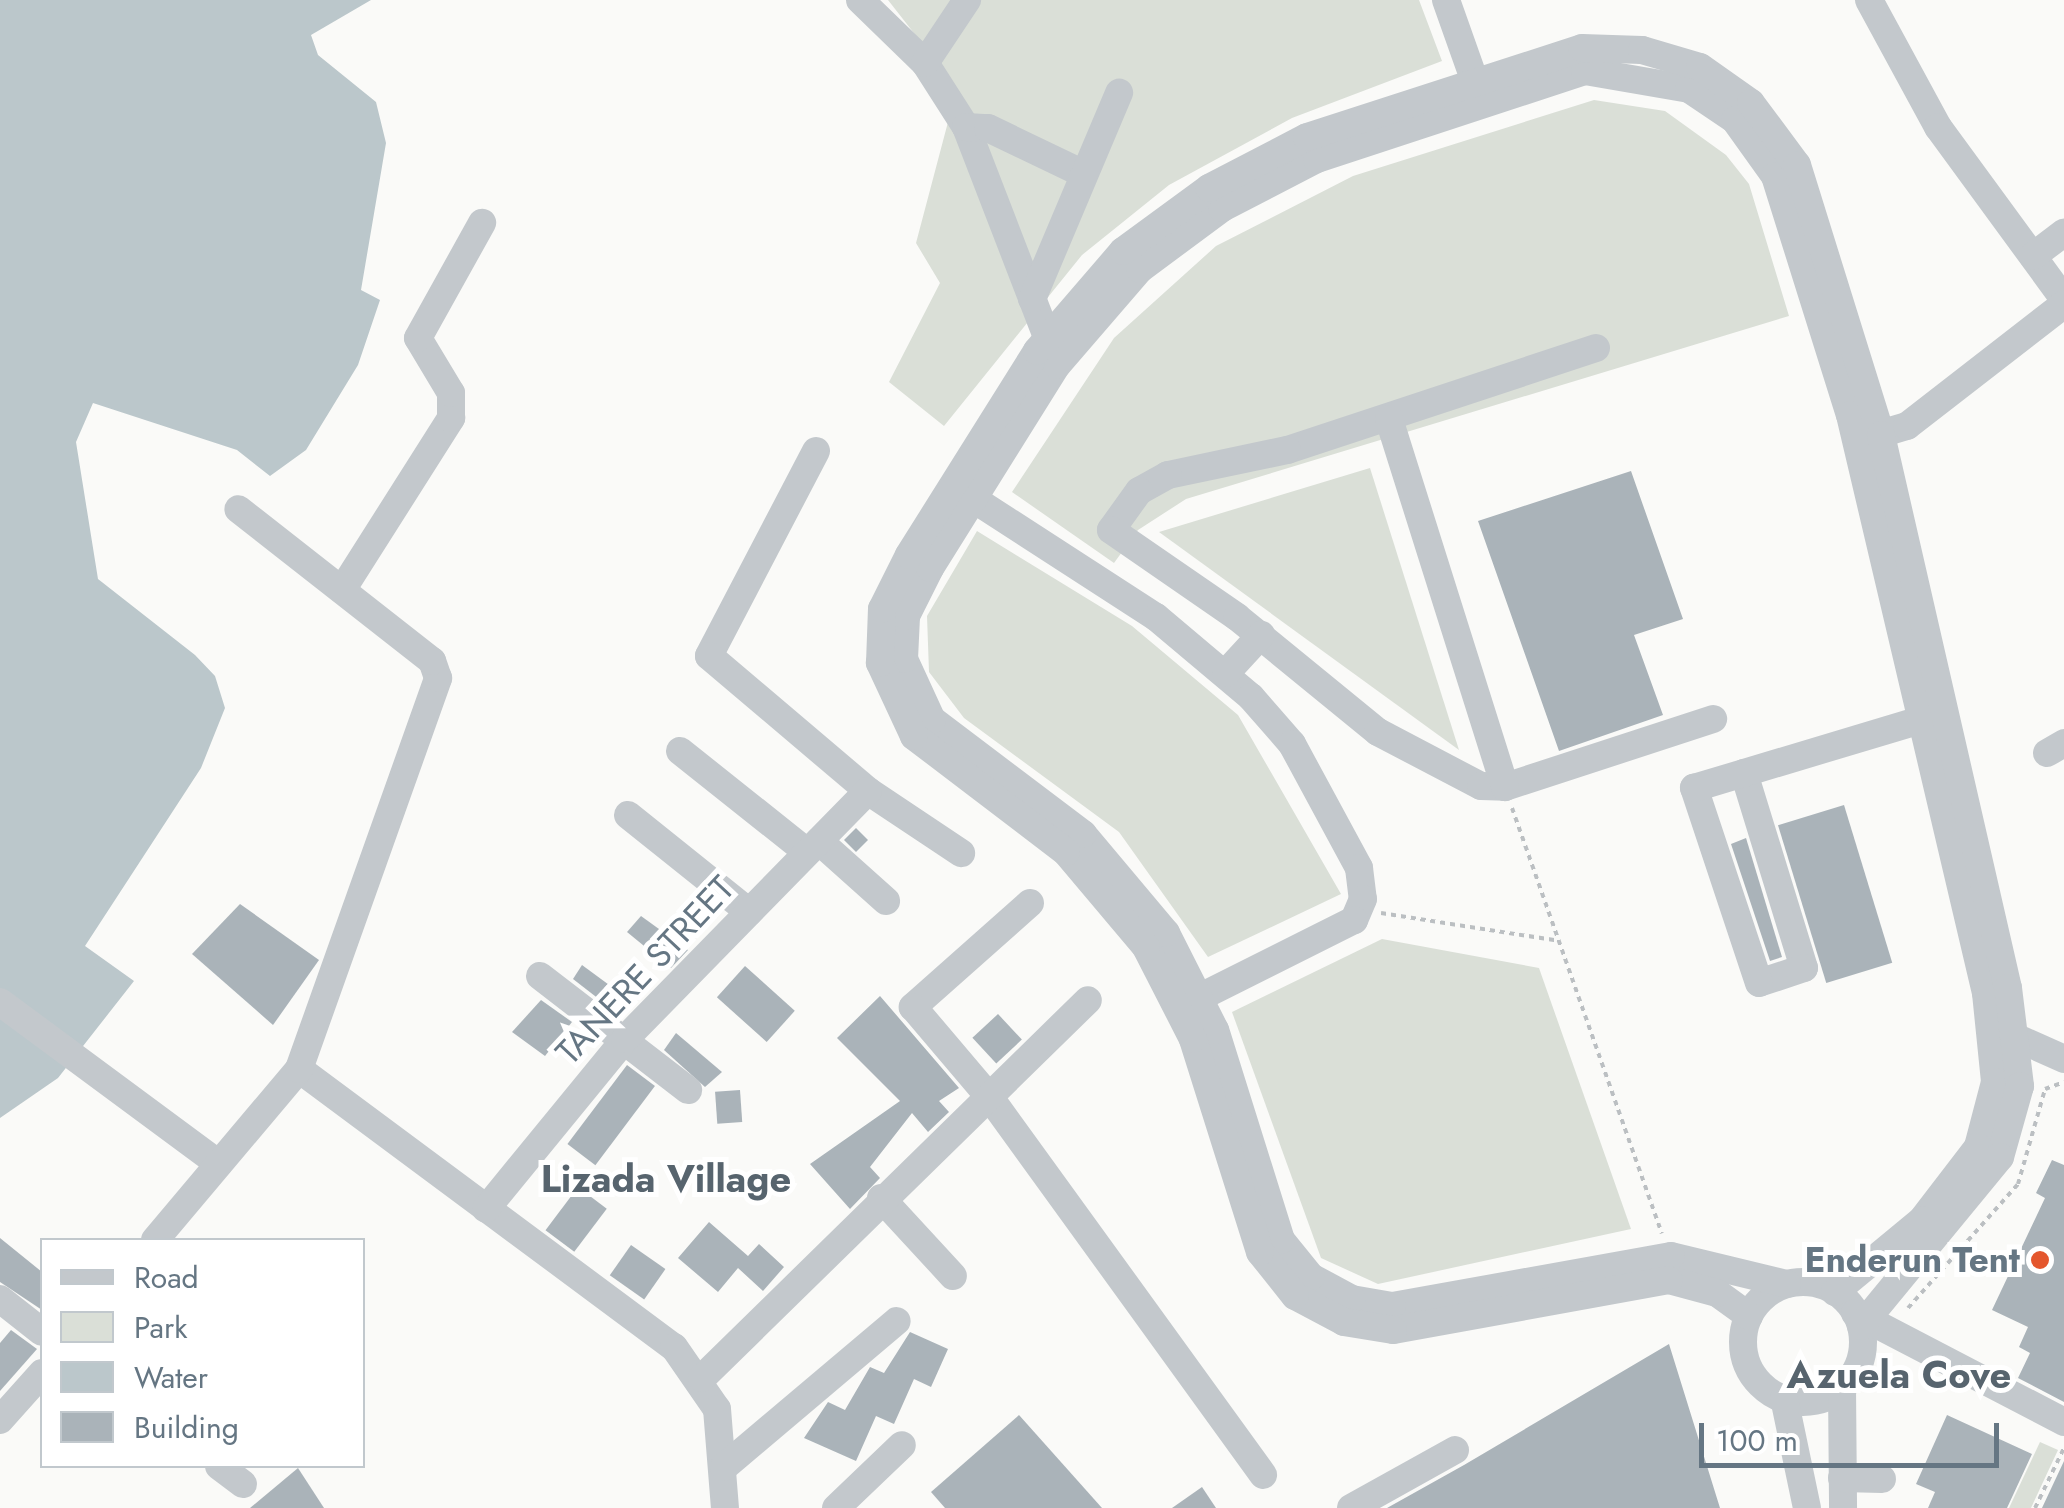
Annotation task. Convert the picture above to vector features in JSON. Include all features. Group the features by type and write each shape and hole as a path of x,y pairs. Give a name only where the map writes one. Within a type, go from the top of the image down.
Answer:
{"street":[{"path":"860,0 925,62 966,127 1047,337"},
{"path":"925,62 967,0"},
{"path":"1446,0 1478,90"},
{"path":"1869,0 1938,127 2064,302 1907,426 1869,438"},
{"path":"1843,1508 1842,1387 1862,1353 1862,1320 2000,1158 2020,1086 2004,1032 1869,438 1786,201 1735,120 1689,88 1608,70 1478,90 1307,137 1224,179 1124,251 1047,337 963,492 906,616 910,683 932,720 1045,803 1125,880 1190,1002 1281,1240 1311,1277 1352,1299 1418,1302 1670,1256 1836,1292 1862,1320 2064,1422"},
{"path":"963,492 1080,334 1174,242 1316,159 1478,90"},
{"path":"1032,298 1119,93"},
{"path":"966,127 988,128 1084,174"},
{"path":"342,590 451,418 452,393 418,338 482,223"},
{"path":"2033,256 2064,232"},
{"path":"1596,348 1389,419 1168,475 1139,491 1111,530 1261,635 1416,758 1505,788 1713,719"},
{"path":"1389,419 1505,788"},
{"path":"816,451 709,656 868,790 961,852"},
{"path":"963,492 1226,673 1306,768 1359,868 1360,910 1346,926 1190,1002"},
{"path":"157,1238 299,1069 438,678 432,661 238,508"},
{"path":"1226,673 1261,635"},
{"path":"1744,773 1804,968 1759,983 1693,798 1694,788 1933,716"},
{"path":"680,751 886,901"},
{"name":"TANERE STREET","path":"486,1210 624,1039 868,790"},
{"path":"628,815 750,912"},
{"path":"1030,903 913,1008 990,1098 1264,1475"},
{"path":"540,976 688,1090"},
{"path":"702,1378 881,1198 990,1098 1088,1000"},
{"path":"0,1002 219,1164"},
{"path":"2004,1032 2064,1059"},
{"path":"1836,1292 1964,1172 1993,1098 2004,1032"},
{"path":"299,1069 674,1347 702,1378 724,1467 725,1508"},
{"path":"1218,1079 1260,1252 1295,1296 1344,1322 1422,1326 1669,1280 1717,1293 1749,1316"},
{"path":"881,1198 953,1276"},
{"path":"1787,1284 1749,1316 1745,1358 1784,1398 1808,1508"},
{"path":"0,1300 40,1330"},
{"path":"724,1467 897,1320"},
{"path":"0,1420 40,1374"},
{"path":"1784,1398 1814,1400 1842,1387"},
{"path":"836,1508 902,1445"},
{"path":"1351,1508 1455,1450"},
{"path":"222,1468 243,1484"},
{"path":"1842,1478 1882,1479"}],"path":[{"path":"1505,788 1670,1256"},
{"path":"1360,910 1559,941"},
{"path":"2036,1508 2064,1448"}],"green space":[{"path":"888,0 1419,0 1442,61 1292,118 1169,185 1082,255 944,426 889,382 940,283 916,243 957,88"},
{"path":"1594,100 1665,111 1726,155 1749,184 1789,316 1186,499 1138,530 1114,563 1012,492 1114,338 1216,246 1353,176"},
{"path":"1370,468 1459,750 1159,532"},
{"path":"977,531 1132,626 1238,715 1341,894 1208,957 1119,832 964,718 929,672 927,616"},
{"path":"1382,939 1539,968 1631,1229 1378,1284 1321,1258 1232,1012"},
{"path":"2040,1442 2058,1450 2031,1508 2009,1508"}],"water":[{"path":"0,0 371,0 311,35 318,55 376,102 386,143 361,290 380,300 358,365 306,450 270,476 237,450 93,403 76,442 98,579 195,655 215,676 225,708 201,768 85,946 134,981 58,1078 0,1118"}],"building":[{"path":"1631,471 1683,619 1634,635 1663,715 1559,751 1478,521"},
{"path":"1844,805 1892,963 1826,983 1778,825"},
{"path":"856,828 868,840 856,852 844,840"},
{"path":"1746,838 1782,957 1770,961 1731,844"},
{"path":"240,904 319,960 273,1025 192,954"},
{"path":"641,916 688,950 671,968 627,932"},
{"path":"582,965 635,1004 622,1017 573,979"},
{"path":"745,966 795,1011 767,1042 717,997"},
{"path":"880,996 959,1088 939,1101 949,1112 928,1132 912,1113 870,1167 880,1178 850,1209 810,1164 900,1101 837,1038"},
{"path":"541,1000 572,1022 545,1056 512,1032"},
{"path":"998,1014 1022,1040 996,1063 972,1038"},
{"path":"676,1033 722,1072 705,1087 664,1050"},
{"path":"627,1065 655,1086 595,1165 567,1144"},
{"path":"740,1090 742,1122 717,1124 715,1092"},
{"name":"Enderun Tent","path":"2052,1160 2064,1165 2064,1402 2018,1378 2030,1353 2019,1347 2028,1327 1992,1310 2045,1198 2036,1193"},
{"path":"578,1187 607,1209 574,1252 546,1230"},
{"path":"709,1222 748,1256 759,1244 784,1267 763,1291 738,1268 718,1292 678,1258"},
{"path":"0,1238 40,1270 40,1309 0,1282"},
{"path":"631,1245 665,1269 644,1299 610,1275"},
{"path":"11,1330 37,1349 0,1391 0,1343"},
{"path":"910,1332 948,1349 931,1387 914,1379 894,1424 876,1416 856,1461 804,1438 828,1402 845,1410 870,1367 884,1373"},
{"path":"1669,1344 1720,1508 1387,1508 1464,1465"},
{"path":"1019,1415 1102,1508 945,1508 931,1492"},
{"path":"1947,1415 2032,1454 2007,1508 1928,1508 1935,1492 1916,1484"},
{"path":"2064,1461 2064,1508 2042,1508"},
{"path":"298,1468 324,1508 250,1508"},
{"path":"1202,1487 1216,1508 1172,1508"}],"place":[{"name":"Enderun Tent","path":"2040,1260"}],"district":[{"name":"Lizada Village","path":"666,1179"},
{"name":"Azuela Cove","path":"1899,1375"}]}
